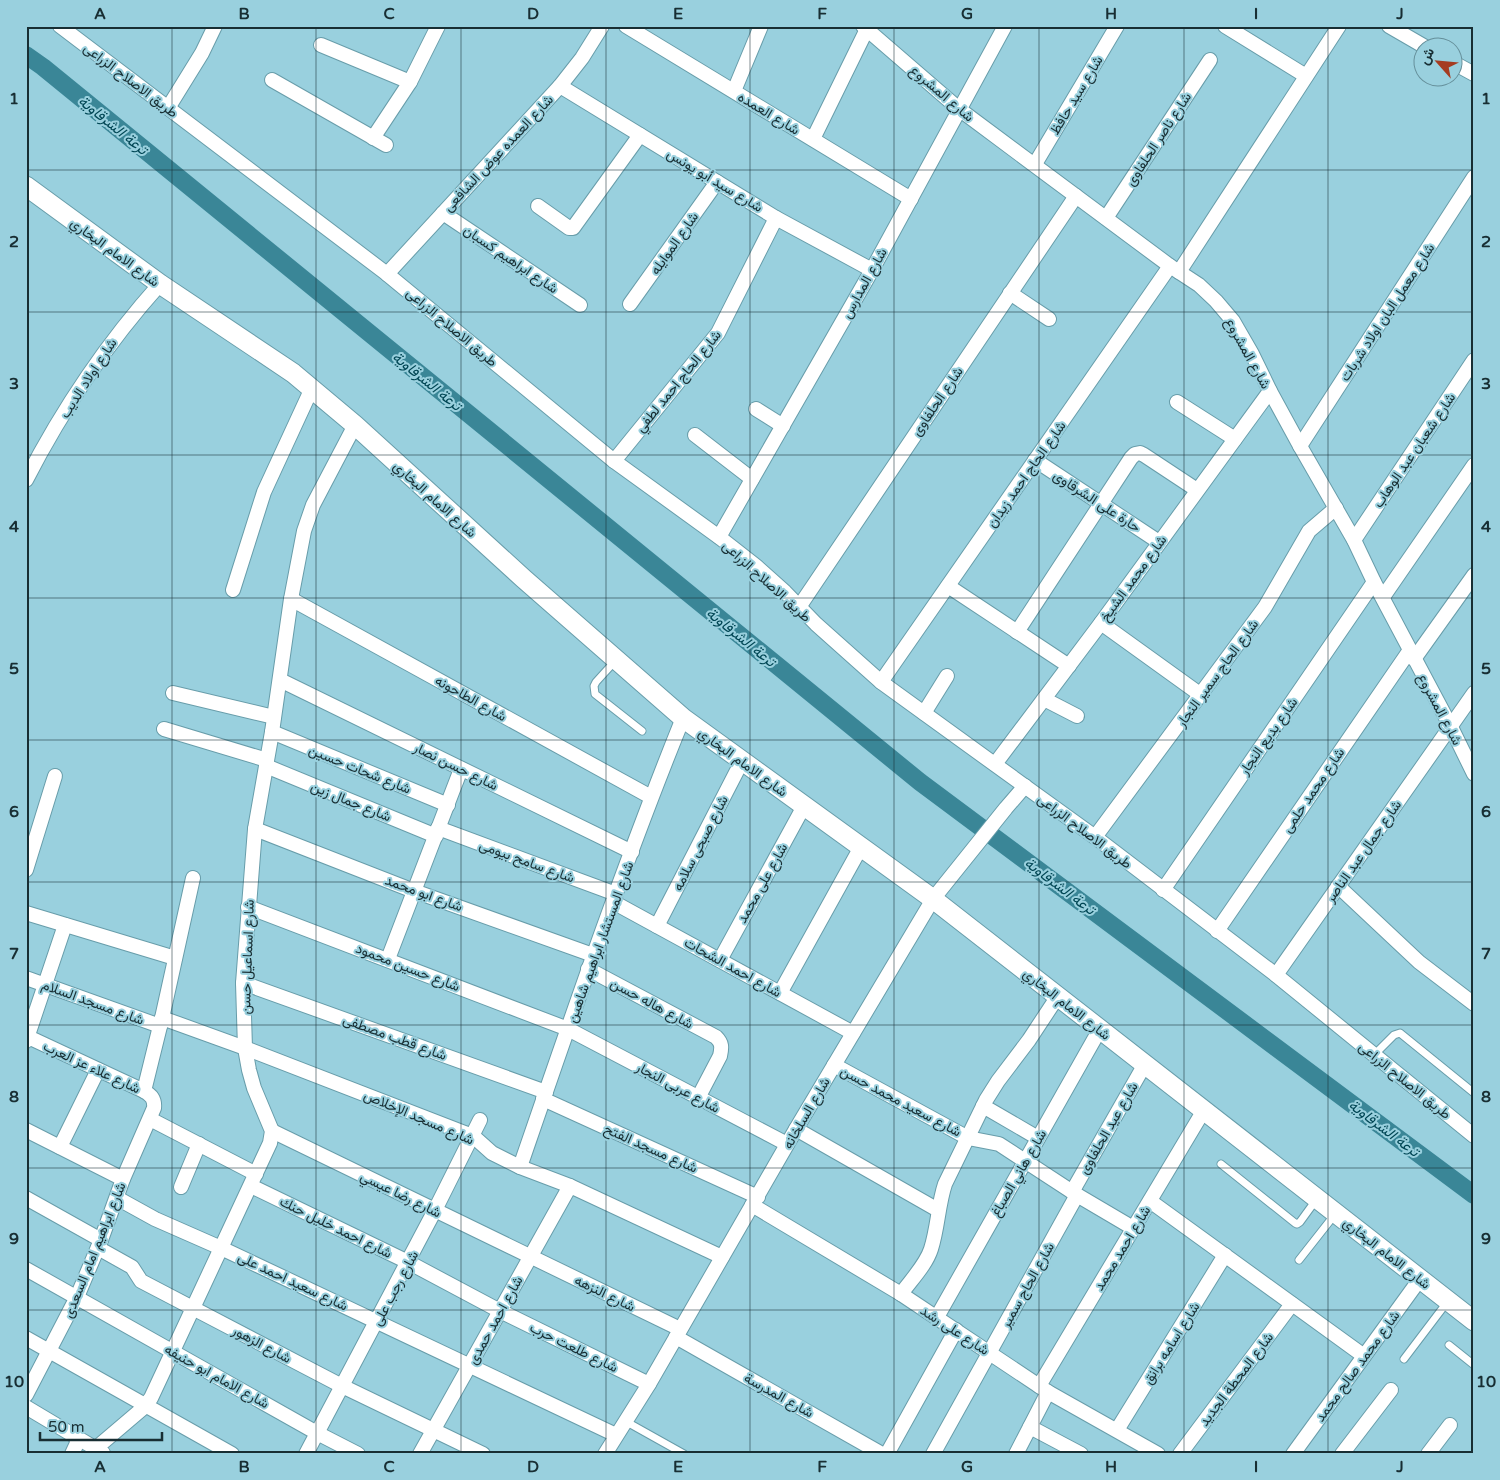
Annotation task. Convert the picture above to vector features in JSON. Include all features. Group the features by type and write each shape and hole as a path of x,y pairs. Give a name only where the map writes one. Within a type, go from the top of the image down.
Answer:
{"street":[{"name":"طريق الاصلاح الزراعى","path":"60,26 387,274 614,461 756,566 816,624 881,682 1095,838 1276,976 1474,1136"},
{"path":"168,108 202,53 215,26"},
{"path":"373,138 410,82 438,26"},
{"name":"شارع العمده عوض الشافعى","path":"387,274 560,86 582,58 602,26"},
{"name":"شارع العمده","path":"626,26 911,199"},
{"path":"734,92 761,26"},
{"name":"شارع المدارس","path":"718,537 872,270 1005,26"},
{"name":"شارع سيد حافظ","path":"1035,164 1117,26"},
{"path":"1225,26 1306,76"},
{"name":"شارع الحاج احمد زيدان","path":"881,682 1035,460 1174,269 1339,26"},
{"path":"1389,26 1412,40"},
{"path":"813,140 865,28"},
{"name":"شارع المشروع","path":"865,28 959,109 1199,286 1216,301 1233,321 1300,446 1354,540 1474,774"},
{"path":"321,45 410,82"},
{"name":"شارع ناصر الحلفاوى","path":"1106,218 1210,60"},
{"path":"1462,67 1474,74"},
{"path":"272,80 386,145"},
{"name":"شارع سيد أبو يونس","path":"560,86 776,218 872,270"},
{"path":"538,206 569,228 573,228 640,135"},
{"name":"شارع معمل البان اولاد شربات","path":"1300,446 1474,177"},
{"name":"شارع الموايله","path":"630,304 717,182"},
{"name":"شارع الامام البخاري","path":"26,186 160,284 293,373 355,425 444,508 683,718 933,898 1474,1321"},
{"name":"شارع الحلفاوى","path":"799,607 1076,196"},
{"name":"شارع ابراهيم كسبان","path":"443,213 580,304"},
{"name":"شارع الحاج احمد لطفي","path":"614,461 718,333 776,218"},
{"name":"شارع اولاد الديب","path":"26,480 92,371 122,327 160,284"},
{"path":"1010,293 1049,318"},
{"name":"شارع شعبان عبد الوهاب","path":"1354,540 1474,360"},
{"path":"233,590 264,492 312,388"},
{"name":"شارع محمد الشيخ","path":"995,764 1270,391"},
{"path":"1176,402 1235,439"},
{"path":"756,409 783,426"},
{"name":"شارع اسماعيل حسن","path":"272,1131 248,1070 246,1048 243,983 255,829 272,732 291,599 304,531 313,505 355,425"},
{"path":"695,435 752,479"},
{"path":"1017,632 1136,454 1140,453 1197,490"},
{"name":"حارة على الشرقاوى","path":"1035,460 1159,542"},
{"path":"1383,597 1474,465"},
{"name":"شارع الحاج سمير النجار","path":"1095,838 1265,606 1309,532 1336,508"},
{"name":"شارع محمد حلمى","path":"1217,931 1412,655 1474,575"},
{"name":"شارع بديع النجار","path":"1163,890 1374,582"},
{"path":"948,586 1069,666"},
{"name":"شارع الطاحونه","path":"291,599 651,797"},
{"path":"1100,623 1201,695"},
{"path":"924,713 947,676"},
{"name":"شارع حسن نصار","path":"280,680 632,852"},
{"path":"173,693 274,717"},
{"path":"1451,727 1474,693"},
{"path":"1044,699 1077,716"},
{"name":"شارع المستشار ابراهيم شاهين","path":"520,1166 593,955 651,797 683,718"},
{"name":"شارع جمال عبد الناصر","path":"1276,976 1451,727"},
{"name":"شارع جمال زين","path":"164,729 267,763 437,832"},
{"name":"شارع شحات حسين","path":"272,732 448,805"},
{"name":"شارع صبحى سلامه","path":"657,926 742,761"},
{"path":"388,959 462,769"},
{"path":"26,870 55,776"},
{"name":"شارع السلخانه","path":"605,1454 649,1384 787,1144 933,898 1025,786"},
{"name":"شارع على محمد","path":"720,960 804,806"},
{"name":"شارع ابو محمد","path":"255,829 414,891 593,955"},
{"name":"شارع سامح بيومى","path":"437,832 615,898"},
{"path":"780,993 861,847"},
{"path":"144,1091 193,878"},
{"path":"1338,886 1419,962 1472,999"},
{"name":"شارع احمد الشحات","path":"615,898 657,926 853,1033"},
{"name":"شارع حسين محمود","path":"248,907 568,1029"},
{"path":"27,913 175,958"},
{"path":"27,1038 64,925"},
{"name":"شارع هاله حسن","path":"588,969 716,1037 721,1042 720,1056 698,1098"},
{"name":"شارع مسجد السلام","path":"26,978 161,1022"},
{"name":"شارع قطب مصطفى","path":"243,983 545,1096"},
{"path":"901,1294 924,1263 931,1250 940,1197 983,1106 998,1081 1029,1040 1058,996"},
{"name":"شارع مسجد الإخلاص","path":"161,1022 246,1048 473,1136 492,1153 570,1186 722,1257"},
{"name":"شارع عربى النجار","path":"568,1029 787,1144"},
{"name":"شارع هاني الصباغ","path":"937,1317 1100,1029"},
{"name":"شارع علاء عز العرب","path":"27,1038 144,1091 155,1102"},
{"name":"شارع عيد الحلفاوى","path":"1075,1194 1145,1064"},
{"name":"شارع سعيد محمد حسن","path":"834,1065 968,1138 999,1144 1075,1194 1134,1228"},
{"path":"60,1147 98,1070"},
{"name":"شارع مسجد الفتح","path":"545,1096 755,1201"},
{"name":"شارع ابراهيم امام السعدى","path":"26,1395 78,1297 124,1178 150,1119 155,1102"},
{"path":"983,1106 1038,1138"},
{"name":"شارع احمد محمد","path":"1016,1454 1030,1427 1044,1389 1134,1228 1204,1110"},
{"name":"شارع احمد خليل حنك","path":"150,1119 199,1144 253,1180 500,1311"},
{"name":"شارع رجب على","path":"306,1454 408,1262 480,1120"},
{"path":"796,1129 938,1210"},
{"path":"26,1130 124,1178"},
{"path":"26,1407 99,1451 146,1405 222,1248 270,1143 272,1131"},
{"name":"شارع رضا عيسي","path":"272,1131 530,1256"},
{"path":"181,1187 199,1144"},
{"name":"شارع احمد حمدى","path":"420,1454 570,1186"},
{"name":"شارع الحاج سمير","path":"933,1454 1075,1194"},
{"name":"شارع الزهور","path":"26,1198 132,1267 141,1281 342,1386 483,1454"},
{"name":"شارع سعيد احمد على","path":"117,1198 155,1219 222,1248 616,1435"},
{"name":"شارع على رشد","path":"755,1201 937,1317 1044,1389 1158,1454"},
{"path":"1150,1201 1364,1356"},
{"name":"شارع اسامه برانق","path":"1117,1430 1225,1255"},
{"name":"شارع النزهه","path":"530,1256 678,1333"},
{"name":"شارع الامام ابو حنيفه","path":"26,1269 317,1433 358,1454"},
{"name":"شارع محمد صالح محمد","path":"1293,1454 1420,1279"},
{"name":"شارع المحطة الجديد","path":"1180,1454 1292,1304"},
{"name":"شارع طلعت حرب","path":"500,1311 649,1384"},
{"path":"887,1454 956,1330"},
{"name":"شارع المدرسة","path":"678,1333 881,1454"},
{"path":"26,1338 146,1405 213,1449 232,1454"},
{"path":"1342,1454 1390,1390"},
{"path":"1428,1454 1450,1425"},
{"path":"1030,1427 1081,1454"},
{"path":"72,1454 79,1439"}],"lane":[{"path":"616,660 596,682 594,686 595,694 642,731"},
{"path":"1374,1055 1394,1035 1400,1033 1474,1093"},
{"path":"1220,1164 1295,1223 1300,1222 1318,1198"},
{"path":"1299,1260 1336,1212"},
{"path":"1404,1359 1449,1301"},
{"path":"1449,1345 1474,1365"},
{"path":"626,1420 684,1454"}],"waterway":[{"name":"ترعة الشرقاوية","path":"26,55 920,782 1474,1195"}]}
